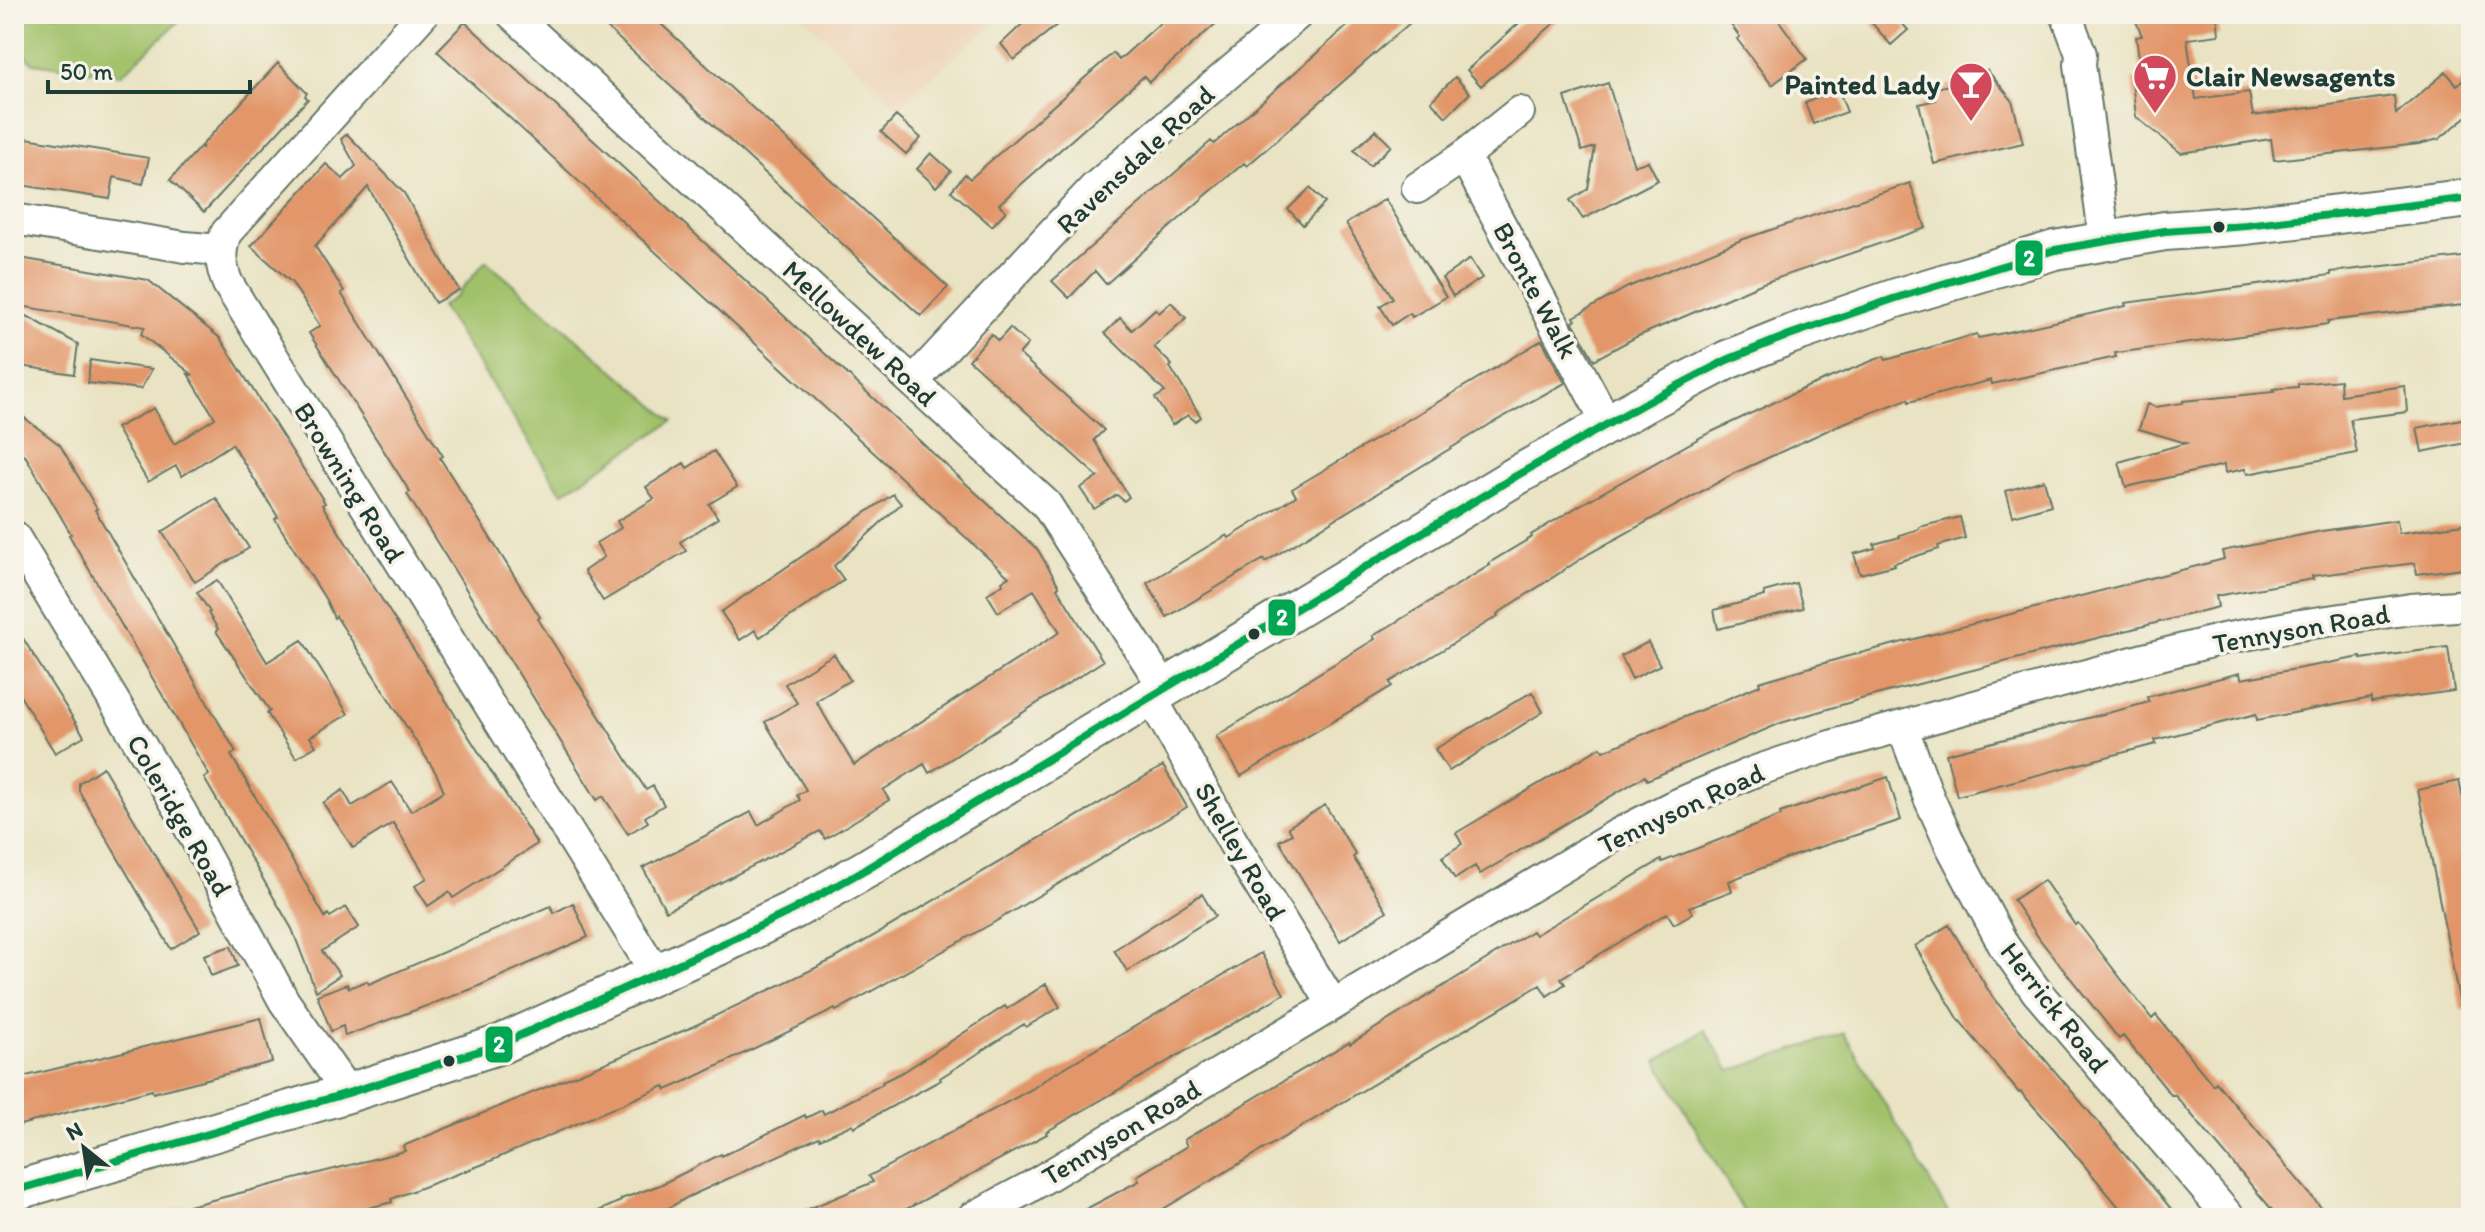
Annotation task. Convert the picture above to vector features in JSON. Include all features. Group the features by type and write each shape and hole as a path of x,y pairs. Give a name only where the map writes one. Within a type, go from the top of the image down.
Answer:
{"street":[{"path":"14,219 220,250 226,233 242,214 423,14"},
{"name":"Mellowdew Road","path":"512,14 1046,504 1158,693"},
{"name":"Ravensdale Road","path":"913,382 1094,188 1298,14"},
{"path":"2066,14 2081,54 2105,240"},
{"path":"1417,188 1464,156 1519,112"},
{"name":"Bronte Walk","path":"1464,156 1607,423"},
{"path":"14,1191 348,1093 501,1044 795,909 1607,423 1727,360 1789,335 1975,272 2105,240 2471,198"},
{"name":"Browning Road","path":"220,250 221,269 228,284 657,975"},
{"name":"Coleridge Road","path":"14,536 180,810 284,1001 348,1093"},
{"name":"Tennyson Road","path":"972,1218 1028,1188 1616,835 1671,807 1753,772 1902,726 2223,639 2348,617 2471,606"},
{"name":"Shelley Road","path":"1158,693 1234,844 1332,1003"},
{"name":"Herrick Road","path":"1902,726 1945,834 2004,946 2037,992 2230,1218"}],"shaded area":[{"path":"800,14 1004,14 898,107"}],"green space":[{"path":"14,14 187,14 121,75 33,63 14,43"},
{"path":"486,261 673,421 562,493 441,306 455,297"},
{"path":"1705,1030 1730,1071 1844,1033 1951,1218 1747,1218 1657,1061"}],"building":[{"path":"592,14 650,14 948,287 921,316"},
{"path":"1033,14 1070,14 1014,60 1001,44"},
{"path":"1170,14 1227,14 1149,82 1144,76 999,204 1006,211 992,226 951,191 965,174 970,179 1113,53 1119,60"},
{"path":"1361,14 1420,14 1247,166 1244,163 1106,284 1095,271 1069,298 1052,281 1211,141 1214,144"},
{"path":"1529,14 1565,14 1481,86 1467,70"},
{"path":"1723,14 1774,14 1807,59 1772,85 1737,39 1740,37"},
{"path":"1864,14 1894,14 1908,30 1891,45"},
{"path":"2133,14 2217,14 2219,35 2187,39 2196,99 2249,92 2253,116 2394,96 2396,114 2446,72 2457,85 2471,73 2471,113 2439,139 2419,144 2274,160 2271,139 2181,153 2136,117 2132,80 2142,78 2136,37 2142,36"},
{"path":"465,22 1038,550 1059,586 1057,588 1103,661 929,773 924,764 883,790 889,800 825,839 820,831 666,911 643,868 751,812 758,825 800,800 797,795 806,790 765,722 797,703 785,684 834,654 850,680 816,701 854,765 1060,632 1034,590 998,612 987,594 1009,577 437,51"},
{"path":"278,63 307,93 305,96 308,99 204,212 170,180 200,147 203,148 201,146"},
{"name":"Painted Lady","path":"1987,70 2012,100 2023,143 1934,164 1919,104 1936,100 1933,89 1960,82 1959,77"},
{"path":"1455,77 1470,93 1446,117 1431,101"},
{"path":"1608,83 1634,166 1648,161 1658,180 1583,219 1570,200 1588,189 1595,147 1582,151 1565,97"},
{"path":"1838,89 1847,112 1813,124 1805,103"},
{"path":"896,116 921,138 906,154 881,132"},
{"path":"1376,130 1391,146 1370,166 1354,150"},
{"path":"347,134 404,193 459,290 435,303 368,187 315,246 443,456 440,458 540,617 538,619 646,790 653,786 664,805 645,817 648,822 628,834 603,796 597,800 407,494 410,492 309,333 320,326 292,283 251,246 326,164 343,179 356,166 341,139"},
{"path":"14,136 149,158 143,184 114,177 110,199 14,184"},
{"path":"931,153 951,171 936,187 917,169"},
{"path":"1910,183 1926,228 1763,283 1636,337 1594,360 1573,322 1576,320 1574,317 1628,287 1741,240"},
{"path":"1310,188 1325,203 1303,225 1288,209"},
{"path":"1385,199 1446,297 1392,325 1380,306 1393,298 1346,224"},
{"path":"2471,256 2471,304 2328,321 2328,324 2115,353 2116,357 1992,384 1991,380 1909,402 1908,399 1841,424 1735,473 1590,553 1498,616 1390,682 1392,686 1241,776 1216,736 1375,639 1373,636 1490,565 1582,504 1705,435 1807,387 1884,356 1886,360 1977,334 1978,338 2004,333 2126,306 2125,303 2331,275 2331,272"},
{"path":"14,257 148,280 220,338 537,844 453,898 449,892 428,906 415,886 427,878 393,823 353,848 323,803 343,790 352,806 392,782 411,811 444,791 436,773 336,616 334,618 275,519 278,517 232,444 182,476 176,466 148,482 116,428 154,408 174,444 215,418 188,374 193,375 141,334 145,327 14,305"},
{"path":"1470,259 1482,278 1453,296 1442,278"},
{"path":"1171,302 1186,318 1154,347 1172,365 1170,367 1201,417 1195,421 1188,415 1172,425 1155,398 1165,392 1105,333 1120,318 1132,330 1155,309 1159,313"},
{"path":"14,309 78,344 74,374 20,366 22,348 14,347"},
{"path":"1010,328 1028,344 1019,354 1104,430 1094,440 1129,497 1124,501 1117,495 1094,509 1080,488 1098,477 969,360 991,334 998,341"},
{"path":"1542,340 1565,383 1492,423 1265,562 1264,559 1167,617 1147,583 1227,535 1229,538 1296,496 1292,489"},
{"path":"90,360 152,369 141,389 88,383"},
{"path":"2340,380 2341,395 2405,386 2407,412 2350,419 2357,453 2247,474 2245,469 2225,473 2224,465 2126,487 2119,462 2186,443 2139,429 2147,404 2155,407"},
{"path":"14,410 60,445 236,752 231,755 325,917 346,907 359,927 322,951 340,975 316,991 292,929 204,778 209,775 26,457 14,447"},
{"path":"2471,417 2471,442 2422,452 2417,428"},
{"path":"714,451 737,487 709,504 718,518 680,542 686,551 603,601 584,571 604,557 596,543 621,528 617,521 654,499 646,487 684,463 687,468"},
{"path":"2044,480 2051,505 2013,516 2006,491"},
{"path":"893,494 901,504 834,566 844,580 760,637 755,630 740,640 721,612"},
{"path":"216,498 249,548 195,582 162,532"},
{"path":"1960,517 1965,538 1895,565 1860,574 1854,554 1875,548 1874,544 1900,537 1919,527"},
{"path":"2397,520 2399,533 2471,523 2471,567 2417,574 2415,563 2312,576 2313,579 2216,596 2218,607 1868,697 1781,723 1647,780 1645,776 1480,874 1475,866 1455,879 1442,857 1462,844 1456,833 1601,747 1604,751 1760,685 1759,682 2224,559 2222,551"},
{"path":"217,580 267,662 302,640 348,714 310,737 316,746 296,758 267,713 270,711 216,631 218,629 210,612 197,592"},
{"path":"1796,583 1803,608 1718,629 1714,610 1765,596 1764,592"},
{"path":"14,624 84,736 55,753 14,686"},
{"path":"1648,642 1660,665 1632,679 1621,656"},
{"path":"2448,647 2454,691 2371,702 2371,698 2257,720 2256,714 2155,740 2156,744 1957,796 1946,754 2149,702 2147,697 2240,673 2241,679 2361,657"},
{"path":"1532,692 1543,712 1449,771 1435,749"},
{"path":"1163,766 1187,807 993,923 836,1011 689,1080 666,1090 664,1086 481,1165 391,1199 392,1202 329,1218 173,1218 173,1210 405,1151 403,1146 690,1028 834,959"},
{"path":"103,767 200,931 171,949 79,791 79,783"},
{"path":"1888,777 1901,820 1729,881 1732,891 1689,907 1693,913 1674,924 1667,913 1561,978 1565,984 1547,996 1540,985 1148,1218 1069,1218 1139,1181 1137,1176 1187,1146 1184,1140 1350,1044 1532,931 1535,935 1661,860 1781,816 1780,813"},
{"path":"2459,781 2471,834 2471,1009 2461,1010 2418,790"},
{"path":"1325,805 1387,911 1340,941 1279,841 1292,834 1288,827"},
{"path":"2044,880 2075,925 2078,923 2152,1019 2156,1015 2213,1085 2216,1082 2330,1218 2279,1218 2123,1036 2119,1039 2041,941 2013,900"},
{"path":"1202,894 1215,916 1127,971 1114,950"},
{"path":"573,903 588,937 472,989 345,1036 343,1026 331,1031 317,995 347,984 349,988 367,981 369,984 551,906 554,913"},
{"path":"1949,925 1993,998 2179,1218 2128,1218 1959,1020 1915,946"},
{"path":"231,946 238,966 211,976 204,955"},
{"path":"1261,953 1284,994 1047,1134 890,1218 787,1218 873,1182 869,1176 1032,1089"},
{"path":"1046,984 1060,1007 1026,1027 1024,1024 941,1080 854,1127 853,1124 819,1137 688,1197 651,1218 583,1218 621,1199 660,1185 805,1115 806,1118 822,1110 824,1114 883,1084 1005,1006 1007,1009"},
{"path":"261,1018 272,1062 20,1125 14,1101 14,1079"}],"transit line":[{"name":"2","path":"14,1191 348,1093 501,1044 795,909 1516,476 1727,360 1896,298 2055,250 2165,231 2246,225 2471,198"}],"place":[{"name":"Clair Newsagents","path":"2155,115"},
{"name":"Painted Lady","path":"1971,123"}]}
